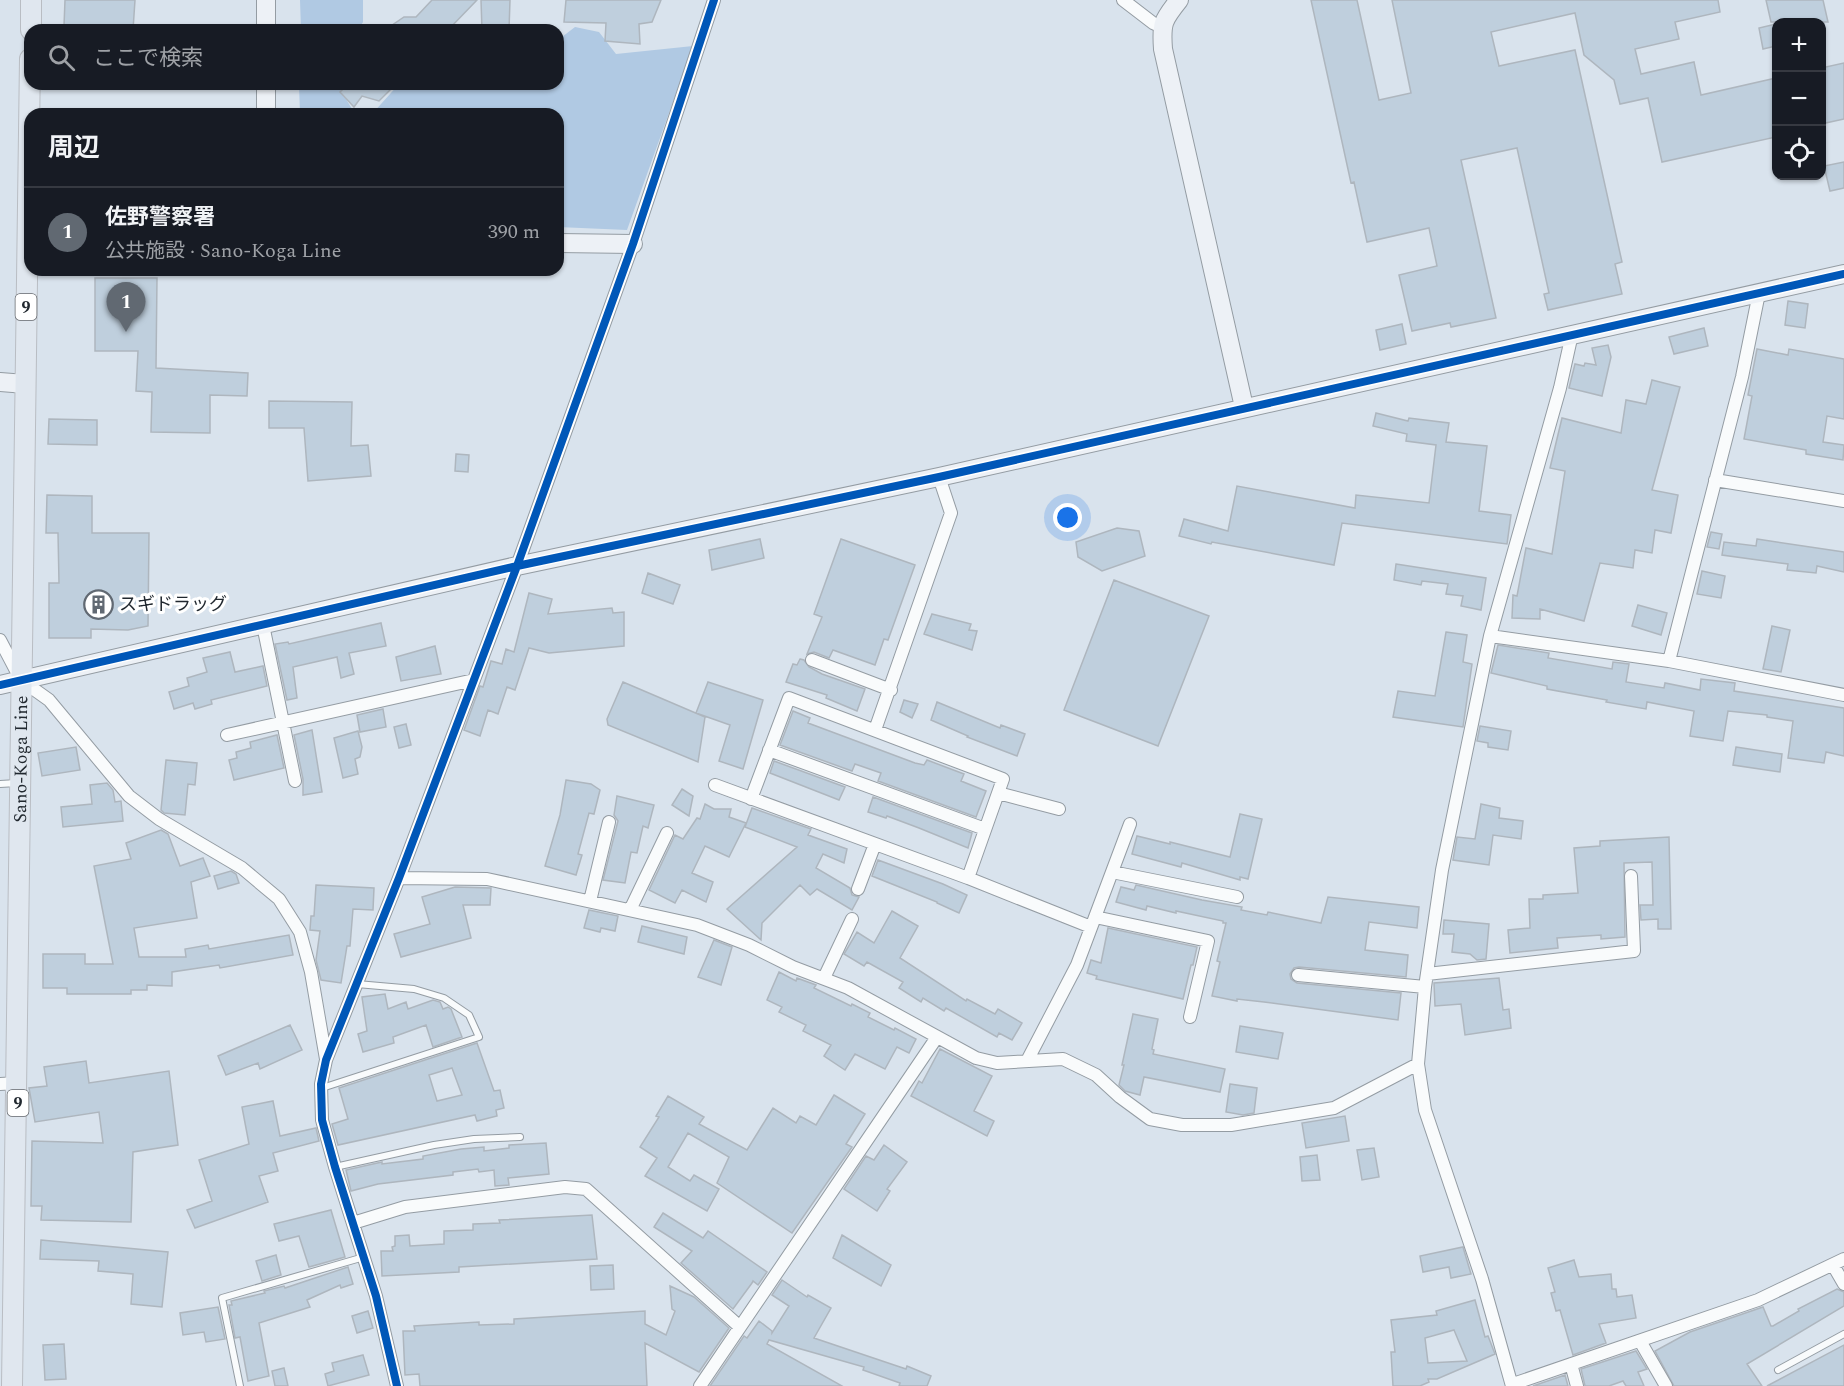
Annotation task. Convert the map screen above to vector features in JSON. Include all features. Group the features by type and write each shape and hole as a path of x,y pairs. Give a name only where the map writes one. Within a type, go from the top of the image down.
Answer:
{"main road":[{"path":"31,0 31,24"},
{"name":"Sano-Koga Line","path":"30,90 30,108"},
{"name":"Sano-Koga Line","path":"12,1386 9,1083 20,783 28,276"}],"street":[{"path":"266,0 266,24"},
{"path":"397,1386 376,1296 322,1120 321,1088 326,1060 399,878 517,567 633,244 714,0"},
{"path":"1123,0 1161,27"},
{"path":"1179,0 1161,27 1163,49 1244,407"},
{"path":"266,90 266,108"},
{"path":"564,243 633,244"},
{"path":"0,685 517,567 939,477 1844,274"},
{"path":"1669,661 1742,376 1759,293"},
{"path":"1572,334 1560,388 1490,636 1442,870 1425,987 1418,1064 1425,1110 1482,1279 1513,1385 1758,1300 1838,1262 1844,1284"},
{"path":"0,382 25,384"},
{"path":"875,730 891,690 951,513 939,477"},
{"path":"1715,480 1844,501"},
{"path":"263,625 295,780"},
{"path":"1490,636 1669,661 1844,695"},
{"path":"0,640 21,680 49,700 129,796 159,819 242,868 279,899 300,932 311,972 326,1060"},
{"path":"812,660 891,690"},
{"path":"227,735 474,680"},
{"path":"751,799 789,698 1003,779 968,878"},
{"path":"769,750 985,829"},
{"path":"715,785 1093,922 1208,941 1190,1017"},
{"path":"998,793 1059,809"},
{"path":"590,901 609,822"},
{"path":"1027,1061 1077,965 1130,824"},
{"path":"630,910 667,833"},
{"path":"858,889 875,844"},
{"path":"1112,872 1237,897"},
{"path":"1427,974 1634,951 1631,876"},
{"path":"399,878 487,879 697,925 749,945 792,967 848,988 976,1058 997,1063 1063,1059 1096,1075 1150,1119 1182,1125 1231,1125 1334,1108 1418,1064"},
{"path":"824,978 852,919"},
{"path":"1298,975 1425,987"},
{"path":"700,1386 937,1037"},
{"path":"353,1223 405,1208 565,1187 586,1189 740,1327"},
{"path":"1640,1341 1666,1386"},
{"path":"1571,1364 1577,1386"}],"lane":[{"path":"0,784 20,783"},
{"path":"321,1088 479,1037 469,1015 444,998 414,989 357,984"},
{"path":"335,1167 434,1145 474,1139 520,1137"},
{"path":"240,1386 222,1298 364,1257"},
{"path":"1778,1370 1844,1334"}],"shaded area":[{"path":"300,0 363,0 362,24 301,24"},
{"path":"575,27 599,32 616,54 693,46 627,230 564,227 564,108 377,108 394,90 564,90 564,35"},
{"path":"299,90 341,90 351,108 300,108"}],"building":[{"path":"65,0 135,0 133,24 64,24"},
{"path":"432,0 477,0 454,24 394,24 404,17 416,17"},
{"path":"481,0 510,0 509,24 482,24"},
{"path":"566,0 661,0 652,22 639,24 640,44 605,41 606,23 564,22"},
{"path":"1311,0 1357,0 1379,100 1411,93 1392,0 1718,0 1720,12 1675,22 1679,39 1635,49 1641,74 1694,62 1701,95 1772,79 1772,138 1662,162 1648,98 1620,104 1614,80 1584,55 1575,13 1491,32 1499,66 1575,50 1622,262 1615,264 1622,294 1548,310 1544,294 1549,293 1517,148 1461,160 1496,318 1451,327 1450,323 1412,331 1399,275 1437,266 1429,228 1367,242 1354,182 1351,183"},
{"path":"1766,0 1823,0 1828,22 1826,18 1772,18 1771,22"},
{"path":"1772,25 1772,47 1763,49 1759,28"},
{"path":"1844,63 1844,119 1826,123 1826,72 1826,67"},
{"path":"342,90 390,90 379,101 362,96 354,107 340,92"},
{"path":"1844,162 1844,188 1830,191 1826,166"},
{"path":"95,278 157,278 156,368 248,373 247,396 210,395 210,433 151,432 152,392 136,391 138,351 95,351"},
{"path":"1788,301 1808,304 1805,328 1785,325"},
{"path":"1402,324 1406,344 1380,350 1376,330"},
{"path":"1704,328 1708,346 1674,354 1669,337"},
{"path":"1608,345 1611,357 1602,396 1569,388 1575,364 1596,365 1592,348"},
{"path":"1757,349 1788,355 1789,349 1844,359 1844,419 1827,416 1823,442 1844,445 1843,460 1806,454 1806,450 1744,439 1752,396 1748,395"},
{"path":"1652,380 1680,387 1652,490 1678,495 1671,533 1655,530 1652,553 1635,550 1633,568 1600,563 1584,621 1540,609 1540,619 1512,618 1513,595 1517,596 1526,548 1552,554 1565,471 1550,468 1562,418 1621,433 1626,400 1646,404"},
{"path":"269,401 352,402 351,446 368,445 371,476 308,481 304,428 269,428"},
{"path":"1376,413 1408,421 1409,418 1449,423 1446,442 1487,446 1479,511 1511,515 1507,544 1342,523 1334,565 1212,542 1211,544 1179,536 1184,519 1228,531 1237,486 1355,508 1356,495 1429,503 1436,445 1406,441 1407,434 1373,426"},
{"path":"49,419 97,420 97,445 48,444"},
{"path":"456,454 469,455 468,472 455,471"},
{"name":"スギドラッグ","path":"47,495 92,496 92,533 149,533 148,626 128,630 91,629 91,638 49,638 49,583 59,583 58,533 46,533"},
{"path":"1117,528 1139,531 1145,556 1102,571 1078,557 1076,542"},
{"path":"1711,532 1722,534 1719,549 1707,547"},
{"path":"760,539 764,558 712,570 709,550"},
{"path":"841,539 915,565 888,640 884,639 875,665 833,650 829,658 814,652 807,654 822,617 814,614"},
{"path":"1757,539 1844,552 1844,572 1817,566 1816,573 1787,570 1788,564 1722,555 1724,542 1756,546"},
{"path":"1396,564 1486,578 1481,610 1461,606 1463,596 1446,594 1448,584 1422,581 1421,585 1394,580"},
{"path":"1702,571 1725,576 1721,598 1697,594"},
{"path":"648,573 680,585 673,604 642,593"},
{"path":"1114,580 1209,616 1158,746 1064,710"},
{"path":"529,593 552,599 548,614 612,608 613,613 624,612 624,646 549,653 529,648 515,690 507,687 498,714 488,710 480,736 464,730 480,686 483,687 491,661 502,664 506,649 514,652"},
{"path":"1638,605 1667,613 1661,635 1632,626"},
{"path":"932,614 971,624 969,630 977,631 972,650 924,634"},
{"path":"381,623 386,646 349,653 354,674 341,678 337,657 293,667 297,698 287,700 275,644 288,642 289,644"},
{"path":"1772,626 1790,630 1781,672 1763,669"},
{"path":"1446,632 1467,635 1463,662 1472,664 1463,727 1393,717 1398,691 1435,696"},
{"path":"1498,645 1549,653 1548,658 1612,669 1613,662 1629,664 1626,682 1664,688 1665,683 1700,690 1701,679 1735,683 1734,691 1844,708 1844,756 1826,752 1824,763 1788,758 1793,721 1767,717 1767,715 1728,711 1723,741 1690,736 1694,711 1647,702 1646,709 1606,702 1607,700 1547,689 1547,686 1491,673"},
{"path":"435,646 441,674 401,681 396,657"},
{"path":"230,652 235,672 263,666 267,686 211,700 212,704 195,709 193,703 174,709 169,692 189,686 187,678 207,672 203,658"},
{"path":"800,659 822,674 865,689 857,711 826,698 827,695 786,682 793,664 797,665"},
{"path":"623,682 705,717 698,762 608,725 607,719"},
{"path":"708,682 763,700 743,769 719,761 730,725 696,713"},
{"path":"904,700 918,704 912,718 900,712"},
{"path":"937,702 1000,728 1001,725 1025,734 1017,756 931,720"},
{"path":"383,709 386,727 360,732 357,715"},
{"path":"793,711 810,718 808,723 915,763 924,765 927,760 964,774 961,781 986,791 976,817 878,781 881,773 855,764 852,771 780,745"},
{"path":"406,724 411,745 399,748 394,727"},
{"path":"1480,726 1511,731 1508,750 1488,747 1488,743 1477,741"},
{"path":"312,730 322,792 303,795 303,779 294,735"},
{"path":"358,731 362,747 360,757 355,759 358,774 343,778 334,738"},
{"path":"277,735 284,768 234,780 229,760 237,758 236,752 251,748 250,742"},
{"path":"76,747 80,770 42,776 38,753"},
{"path":"1736,747 1782,754 1780,772 1733,765"},
{"path":"166,760 197,763 195,785 188,784 185,815 164,813 161,810"},
{"path":"774,761 845,787 839,800 770,773"},
{"path":"566,780 591,784 600,790 594,814 589,813 578,854 582,855 576,875 545,866 560,815"},
{"path":"107,783 113,790 115,802 121,801 123,821 63,827 61,807 92,804 90,785"},
{"path":"682,789 693,796 689,816 672,805"},
{"path":"617,796 654,805 648,828 643,826 637,853 631,852 625,883 603,880 618,821 614,815"},
{"path":"873,797 972,833 968,848 887,816 886,818 868,812"},
{"path":"705,804 714,809 731,809 729,817 746,823 729,857 705,846 692,873 713,882 706,902 682,890 675,903 649,890 675,835 683,839 697,818 700,819"},
{"path":"1481,804 1500,808 1499,818 1523,821 1521,839 1493,835 1489,865 1453,860 1457,837 1475,839"},
{"path":"752,808 811,829 808,835 847,849 844,863 823,854 816,868 850,888 852,895 859,897 852,910 817,889 810,895 800,885 762,923 761,940 727,909 797,847 745,827"},
{"path":"1240,814 1262,819 1248,879 1240,877 1240,880 1182,863 1181,867 1132,854 1137,836 1230,857"},
{"path":"161,830 168,834 180,866 203,858 210,876 191,882 197,918 134,928 139,957 186,957 185,949 208,945 209,949 289,935 293,955 220,968 219,965 172,972 172,986 147,985 147,990 131,990 131,994 67,994 67,988 43,988 43,954 85,954 85,964 113,964 94,866 131,859 126,843"},
{"path":"1669,837 1671,929 1658,929 1658,919 1641,920 1640,905 1653,905 1652,862 1624,863 1625,937 1601,939 1601,935 1557,938 1558,948 1510,953 1508,930 1530,928 1529,899 1543,899 1543,895 1578,893 1574,848 1600,846 1600,841"},
{"path":"878,860 967,895 959,913 872,876"},
{"path":"231,871 236,874 239,883 218,889 214,876"},
{"path":"316,885 374,888 373,910 353,909 350,946 347,946 341,983 321,980 316,960 320,931 310,930 311,916 314,916"},
{"path":"1136,885 1242,907 1241,910 1267,915 1268,912 1321,923 1328,897 1419,907 1417,928 1369,922 1365,950 1408,955 1406,977 1299,967 1294,968 1290,974 1291,979 1297,983 1401,993 1398,1020 1212,996 1226,923 1176,911 1176,913 1147,906 1146,910 1116,902 1121,887 1134,890"},
{"path":"455,887 491,888 490,905 463,905 471,938 401,957 394,934 430,924 422,897"},
{"path":"589,910 618,916 615,931 601,928 600,932 584,928"},
{"path":"892,911 918,926 900,958 966,1001 967,999 995,1014 998,1009 1022,1023 1012,1040 999,1033 997,1037 946,1008 944,1011 923,998 921,1002 899,988 903,982 867,962 864,966 844,954 857,932 874,943"},
{"path":"1444,920 1489,924 1486,959 1477,960 1470,954 1452,952 1454,934 1443,934"},
{"path":"642,926 687,937 684,954 638,942"},
{"path":"1108,928 1197,947 1183,999 1096,979 1097,976 1087,973 1091,960 1101,963"},
{"path":"714,940 732,947 721,985 698,977"},
{"path":"779,972 796,981 797,978 816,985 814,988 870,1013 868,1017 916,1039 909,1053 897,1047 885,1069 855,1054 845,1070 824,1056 831,1045 803,1031 806,1025 779,1012 782,1007 767,1000"},
{"path":"1499,978 1503,1010 1509,1009 1511,1028 1465,1035 1461,1004 1435,1006 1434,983"},
{"path":"385,994 388,1009 406,1002 408,1009 433,1000 440,1002 443,1009 448,1007 451,1009 462,1037 433,1047 426,1025 393,1037 394,1043 363,1052 358,1034 367,1031 362,997"},
{"path":"1133,1014 1158,1019 1153,1054 1225,1069 1220,1092 1144,1077 1140,1095 1125,1091 1119,1085"},
{"path":"290,1025 302,1050 260,1069 258,1063 226,1075 218,1056"},
{"path":"1240,1026 1283,1033 1278,1059 1236,1052"},
{"path":"477,1043 494,1091 500,1090 504,1108 496,1110 497,1116 477,1121 475,1115 338,1145 332,1124 348,1119 339,1088","holes":["452,1068 462,1095 437,1101 429,1075"]},
{"path":"940,1049 992,1076 974,1111 994,1121 987,1136 911,1096 919,1081 922,1083"},
{"path":"86,1061 89,1083 169,1071 178,1145 133,1152 131,1222 41,1220 42,1206 31,1206 32,1141 103,1143 99,1112 35,1122 29,1088 47,1086 44,1067"},
{"path":"1230,1084 1257,1088 1254,1113 1243,1115 1226,1112"},
{"path":"834,1095 865,1114 846,1144 852,1147 792,1233 717,1183 729,1157 688,1133 668,1167 690,1181 694,1175 719,1189 707,1211 645,1176 657,1158 640,1147 659,1117 656,1116 668,1096 704,1117 699,1124 747,1150 773,1108 796,1123 800,1116 816,1125"},
{"path":"273,1101 280,1136 316,1128 319,1141 273,1153 278,1171 259,1176 268,1202 195,1228 187,1210 212,1201 199,1160 249,1144 242,1107"},
{"path":"1345,1116 1349,1141 1306,1148 1302,1123"},
{"path":"546,1143 549,1174 508,1178 509,1185 495,1186 494,1170 479,1172 478,1169 453,1172 453,1175 378,1184 351,1191 346,1170 382,1162 382,1164 423,1159 423,1156 461,1149 484,1147 484,1151 509,1148 509,1145"},
{"path":"884,1145 907,1162 887,1189 890,1191 877,1211 844,1189 866,1156 874,1160"},
{"path":"1374,1148 1379,1177 1362,1180 1357,1150"},
{"path":"1317,1155 1320,1180 1302,1181 1300,1157"},
{"path":"331,1210 345,1257 309,1267 299,1236 279,1241 274,1224"},
{"path":"663,1213 703,1238 708,1231 767,1272 758,1285 753,1281 733,1309 681,1263 692,1251 654,1227"},
{"path":"592,1215 597,1259 459,1267 459,1272 382,1276 381,1251 393,1251 395,1236 409,1235 410,1246 444,1244 444,1231 473,1230 473,1224 500,1223 499,1220"},
{"path":"842,1235 891,1265 881,1286 833,1258"},
{"path":"41,1240 168,1252 162,1307 131,1304 133,1274 98,1271 99,1261 40,1259"},
{"path":"1463,1247 1471,1274 1451,1278 1449,1267 1423,1272 1420,1256"},
{"path":"276,1255 281,1275 262,1281 256,1261"},
{"path":"1574,1260 1579,1277 1611,1274 1612,1289 1616,1289 1617,1297 1632,1295 1636,1318 1599,1324 1606,1343 1573,1355 1560,1310 1556,1311 1551,1293 1555,1292 1548,1268"},
{"path":"613,1265 614,1289 591,1290 590,1266"},
{"path":"348,1267 353,1284 341,1288 340,1285 307,1300 310,1307 259,1323 269,1376 248,1381 240,1337 235,1338 229,1305 232,1305 231,1301 284,1286 285,1288"},
{"path":"782,1280 807,1297 808,1295 831,1308 814,1338 906,1369 907,1366 931,1376 927,1386 899,1386 900,1383 863,1370 864,1367 769,1340 767,1344 842,1386 710,1386 744,1336 747,1338 759,1321 772,1333 789,1306 772,1295"},
{"path":"670,1286 694,1297 729,1328 699,1372 645,1343 647,1386 420,1386 419,1374 405,1375 403,1331 415,1331 414,1326 479,1322 479,1325 514,1324 514,1319 645,1311 645,1324 666,1335 675,1311 672,1309"},
{"path":"1837,1289 1844,1292 1844,1306 1747,1364 1762,1386 1674,1386 1655,1351 1690,1332 1763,1307 1773,1326 1799,1311 1798,1309"},
{"path":"1475,1300 1485,1337 1488,1336 1495,1354 1437,1379 1428,1379 1429,1382 1420,1386 1393,1386 1391,1352 1395,1352 1391,1320 1437,1315 1436,1311","holes":["1454,1330 1467,1361 1428,1363 1425,1338"]},
{"path":"218,1307 225,1339 206,1342 204,1332 183,1335 180,1313"},
{"path":"368,1311 373,1328 357,1333 352,1316"},
{"path":"64,1344 66,1379 45,1380 43,1345"},
{"path":"1844,1345 1844,1386 1767,1386"},
{"path":"1636,1351 1647,1369 1638,1372 1644,1386 1626,1386 1623,1381 1609,1386 1585,1386 1581,1369"},
{"path":"363,1355 369,1375 328,1386 325,1374 334,1371 332,1363"},
{"path":"284,1368 288,1386 275,1386 272,1371"},
{"path":"1565,1375 1568,1386 1533,1386"}],"cycle path":[{"path":"397,1386 376,1296 322,1120 321,1084 326,1060 399,878 517,566 633,244 714,0"},
{"path":"0,685 517,566 939,477 1844,274"}],"place":[{"name":"佐野警察署","path":"126,332"},
{"name":"スギドラッグ","path":"98,604"}]}
